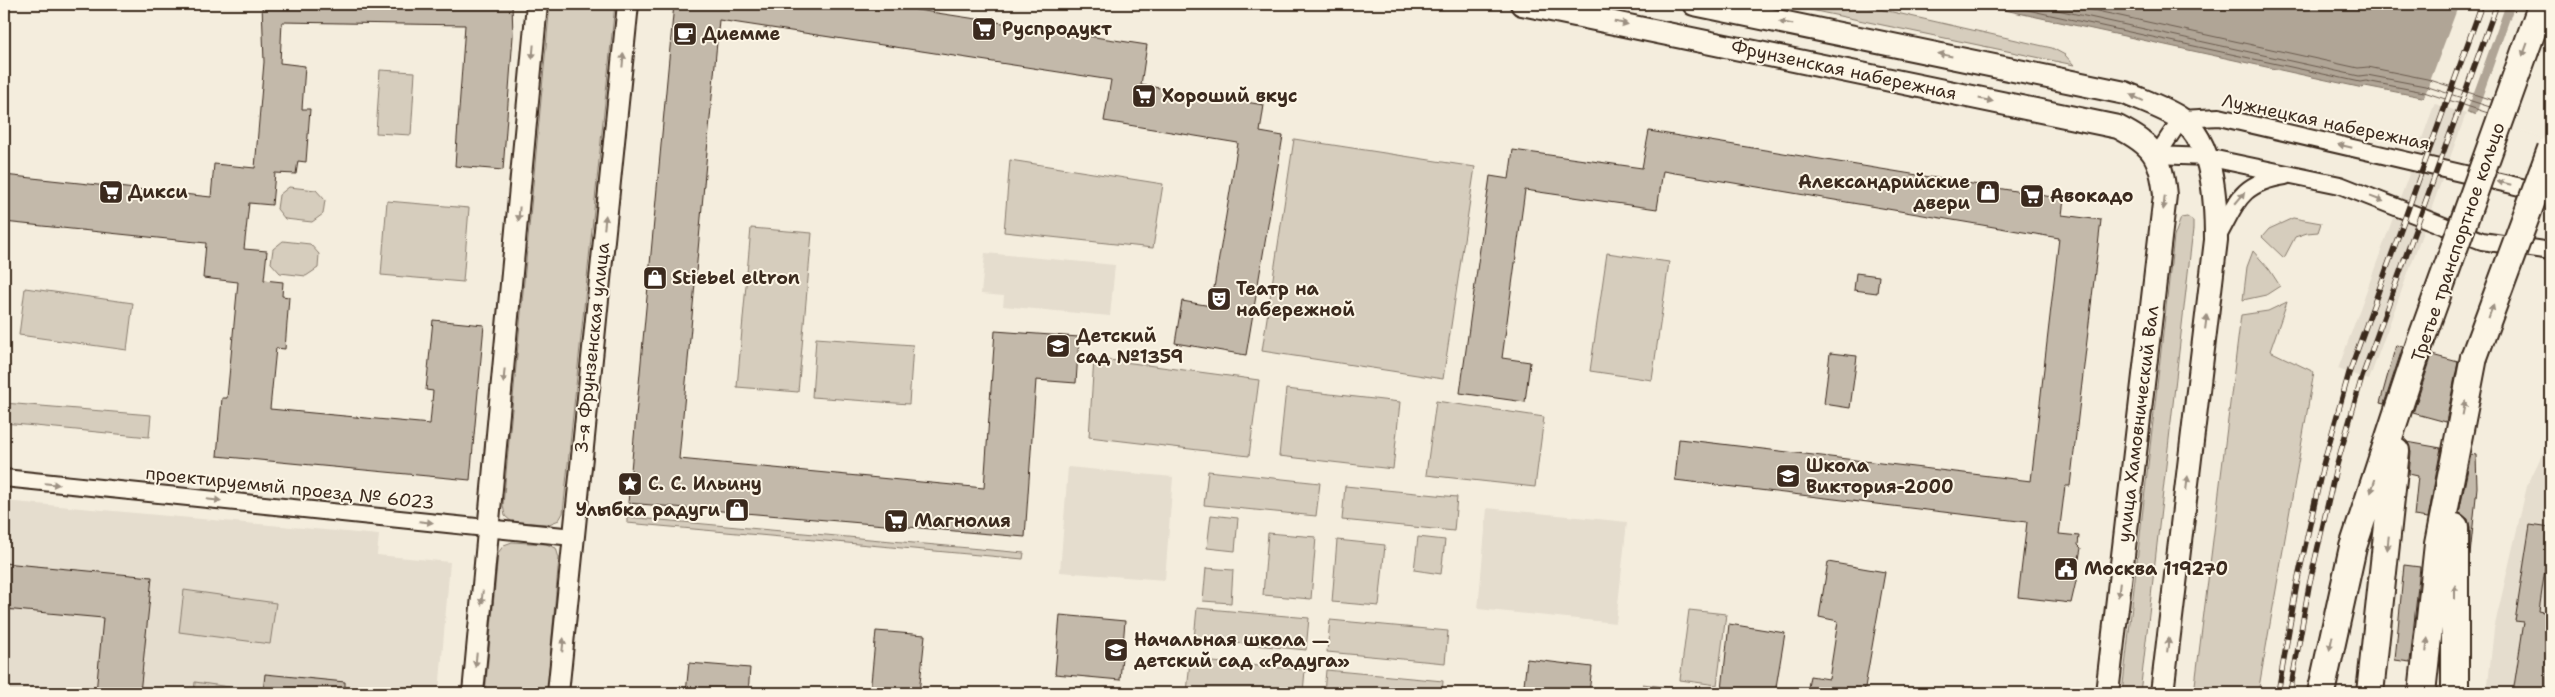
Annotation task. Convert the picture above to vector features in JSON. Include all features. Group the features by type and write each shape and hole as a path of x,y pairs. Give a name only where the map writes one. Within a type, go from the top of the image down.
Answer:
{"main road":[{"name":"Фрунзенская набережная","path":"1522,4 2118,127 2141,138 2157,155"},
{"name":"Фрунзенская набережная","path":"1694,4 2125,93 2181,119"},
{"name":"Третье транспортное кольцо","path":"2370,693 2397,442 2421,340 2542,4"},
{"path":"2162,693 2216,240 2216,199 2206,157 2195,134 2181,119"},
{"path":"2422,693 2438,544 2474,357 2551,149"},
{"name":"улица Хамовнический Вал","path":"2106,693 2165,195 2163,172 2157,155"},
{"path":"2321,693 2353,547 2421,340"},
{"path":"2455,456 2455,693"}],"street":[{"path":"473,693 538,4"},
{"name":"3-я Фрунзенская улица","path":"558,693 628,4"},
{"name":"Лужнецкая набережная","path":"2181,119 2219,117 2551,194"},
{"path":"2157,155 2181,119"},
{"path":"2157,155 2206,157 2340,185 2482,240 2551,251"},
{"path":"2216,240 2239,197 2263,180 2297,175"},
{"name":"проектируемый проезд № 6023","path":"4,478 573,537"}],"shaded area":[{"path":"550,4 615,4 563,513 559,520 549,524 512,522 505,516 503,505"},
{"path":"1782,4 1857,4 2052,48 2065,55 2074,65"},
{"path":"2471,4 2506,4 2369,380 2338,369"},
{"path":"380,70 415,72 411,135 376,133"},
{"path":"1294,139 1475,167 1443,379 1262,351"},
{"path":"1010,160 1163,184 1153,248 1004,232"},
{"path":"289,187 316,190 325,200 323,214 312,222 285,219 277,209 279,195"},
{"path":"387,201 469,208 463,282 381,275"},
{"path":"2187,217 2193,221 2193,229 2140,693 2122,693 2174,237 2181,218"},
{"path":"2293,218 2321,223 2318,232 2295,237 2284,258 2262,237 2269,229"},
{"path":"751,228 812,233 798,392 737,387"},
{"path":"283,241 310,244 319,254 318,268 306,276 280,273 271,263 273,249"},
{"path":"2253,251 2269,269 2280,286 2266,295 2243,300 2247,267"},
{"path":"985,253 1115,265 1110,316 1003,306 1004,296 981,294"},
{"path":"1607,253 1669,262 1652,380 1590,371"},
{"path":"25,288 133,303 127,350 19,335"},
{"path":"2287,302 2270,351 2314,372 2258,693 2194,693 2241,315 2268,311"},
{"path":"816,338 913,345 909,404 812,397"},
{"path":"1094,358 1259,380 1249,456 1089,437"},
{"path":"1286,389 1400,402 1393,469 1279,456"},
{"path":"1436,401 1544,417 1535,487 1426,475"},
{"path":"4,403 151,415 149,437 4,423"},
{"path":"2550,438 2551,693 2487,693 2494,629 2527,486"},
{"path":"1068,467 1173,477 1165,580 1060,572"},
{"path":"1208,471 1320,483 1316,516 1204,505"},
{"path":"1345,486 1457,497 1454,531 1342,520"},
{"path":"4,501 379,535 377,555 450,562 439,693 4,693"},
{"path":"1487,508 1627,522 1616,623 1478,609"},
{"path":"1211,515 1238,518 1235,551 1207,548"},
{"path":"627,517 1024,553 1023,559 627,523"},
{"path":"1268,533 1316,537 1311,599 1263,595"},
{"path":"1418,537 1445,540 1441,574 1414,570"},
{"path":"1337,540 1385,545 1379,606 1332,602"},
{"path":"512,542 546,544 556,548 559,558 547,693 485,693 498,553 504,545"},
{"path":"1206,568 1233,570 1231,603 1203,601"},
{"path":"184,590 276,603 270,644 179,632"},
{"path":"1197,608 1309,618 1306,650 1194,639"},
{"path":"1689,610 1726,614 1717,685 1680,680"},
{"path":"1330,620 1448,631 1445,663 1327,652"},
{"path":"1190,660 1305,670 1303,693 1187,693"},
{"path":"1326,670 1443,681 1442,693 1324,693"},
{"path":"195,682 236,688 235,693 194,693"},
{"path":"1643,684 1705,693 1642,693"}],"water":[{"path":"1977,4 2551,4 2551,139 2422,97 2365,86 2363,88"}],"pier":[{"path":"2459,4 2506,4 2466,114 2423,100"},
{"path":"2515,4 2551,4 2551,141 2475,117"}],"building":[{"path":"262,4 512,4 513,36 503,170 455,166 465,25 282,22 280,63 305,66 302,109 310,109 306,162 298,161 296,174 275,173 272,205 249,203 244,249 267,251 264,280 283,282 282,296 289,297 285,349 276,348 270,409 430,424 433,391 426,390 433,320 484,325 470,480 217,456 222,398 227,398 238,282 203,278 206,243 4,222 4,175 211,197 214,164 255,168 264,62"},
{"path":"674,4 878,4 1147,45 1141,85 1264,105 1260,132 1283,136 1246,355 1175,343 1182,301 1211,306 1238,143 1104,121 1111,80 719,20 679,459 984,488 995,331 1079,337 1076,383 1036,380 1025,537 628,503"},
{"path":"1649,131 2064,199 2062,215 2101,220 2070,486 2065,486 2059,534 2079,536 2078,545 2081,548 2079,559 2068,566 2077,577 2071,603 2018,597 2027,522 1675,480 1679,439 2031,481 2059,238 1663,171 1657,209 1525,190 1502,358 1530,362 1525,402 1460,393 1490,176 1509,179 1513,150 1642,168"},
{"path":"1856,273 1879,276 1877,293 1854,290"},
{"path":"2396,345 2403,346 2384,404 2380,403"},
{"path":"1830,353 1857,356 1850,408 1824,404"},
{"path":"2432,355 2458,362 2446,422 2413,413"},
{"path":"2407,442 2441,448 2428,518 2414,516 2418,476 2409,474 2411,452"},
{"path":"2471,454 2476,455 2477,487 2470,555 2470,527 2468,519 2459,513"},
{"path":"2530,525 2551,528 2539,611 2548,613 2547,624 2551,625 2551,693 2513,693 2524,622 2515,621"},
{"path":"1828,562 1885,572 1864,693 1807,693 1810,676 1829,679 1838,621 1819,617"},
{"path":"4,563 152,577 140,693 96,693 103,618 4,609"},
{"path":"2404,565 2420,567 2410,662 2395,660"},
{"path":"1060,615 1125,621 1120,680 1055,674"},
{"path":"1729,624 1785,633 1775,693 1745,693 1722,690"},
{"path":"876,631 925,635 919,693 870,693"},
{"path":"1527,659 1592,667 1589,693 1523,693"},
{"path":"689,663 750,668 748,693 686,693"},
{"path":"265,674 345,682 345,693 263,693"}],"railway":[{"path":"2278,693 2297,583 2323,465 2349,373 2482,4"},
{"path":"2290,693 2309,586 2336,468 2362,377 2497,4"}],"place":[{"name":"Руспродукт","path":"984,29"},
{"name":"Диемме","path":"685,34"},
{"name":"Хороший вкус","path":"1144,96"},
{"name":"Дикси","path":"111,192"},
{"name":"Александрийские двери","path":"1988,192"},
{"name":"Авокадо","path":"2032,196"},
{"name":"Stiebel eltron","path":"655,278"},
{"name":"Театр на набережной","path":"1219,299"},
{"name":"Детский сад №1359","path":"1058,346"},
{"name":"Школа Виктория-2000","path":"1788,476"},
{"name":"С. С. Ильину","path":"630,484"},
{"name":"Улыбка радуги","path":"737,510"},
{"name":"Магнолия","path":"896,521"},
{"name":"Москва 119270","path":"2066,569"},
{"name":"Начальная школа — детский сад «Радуга»","path":"1116,650"}]}
